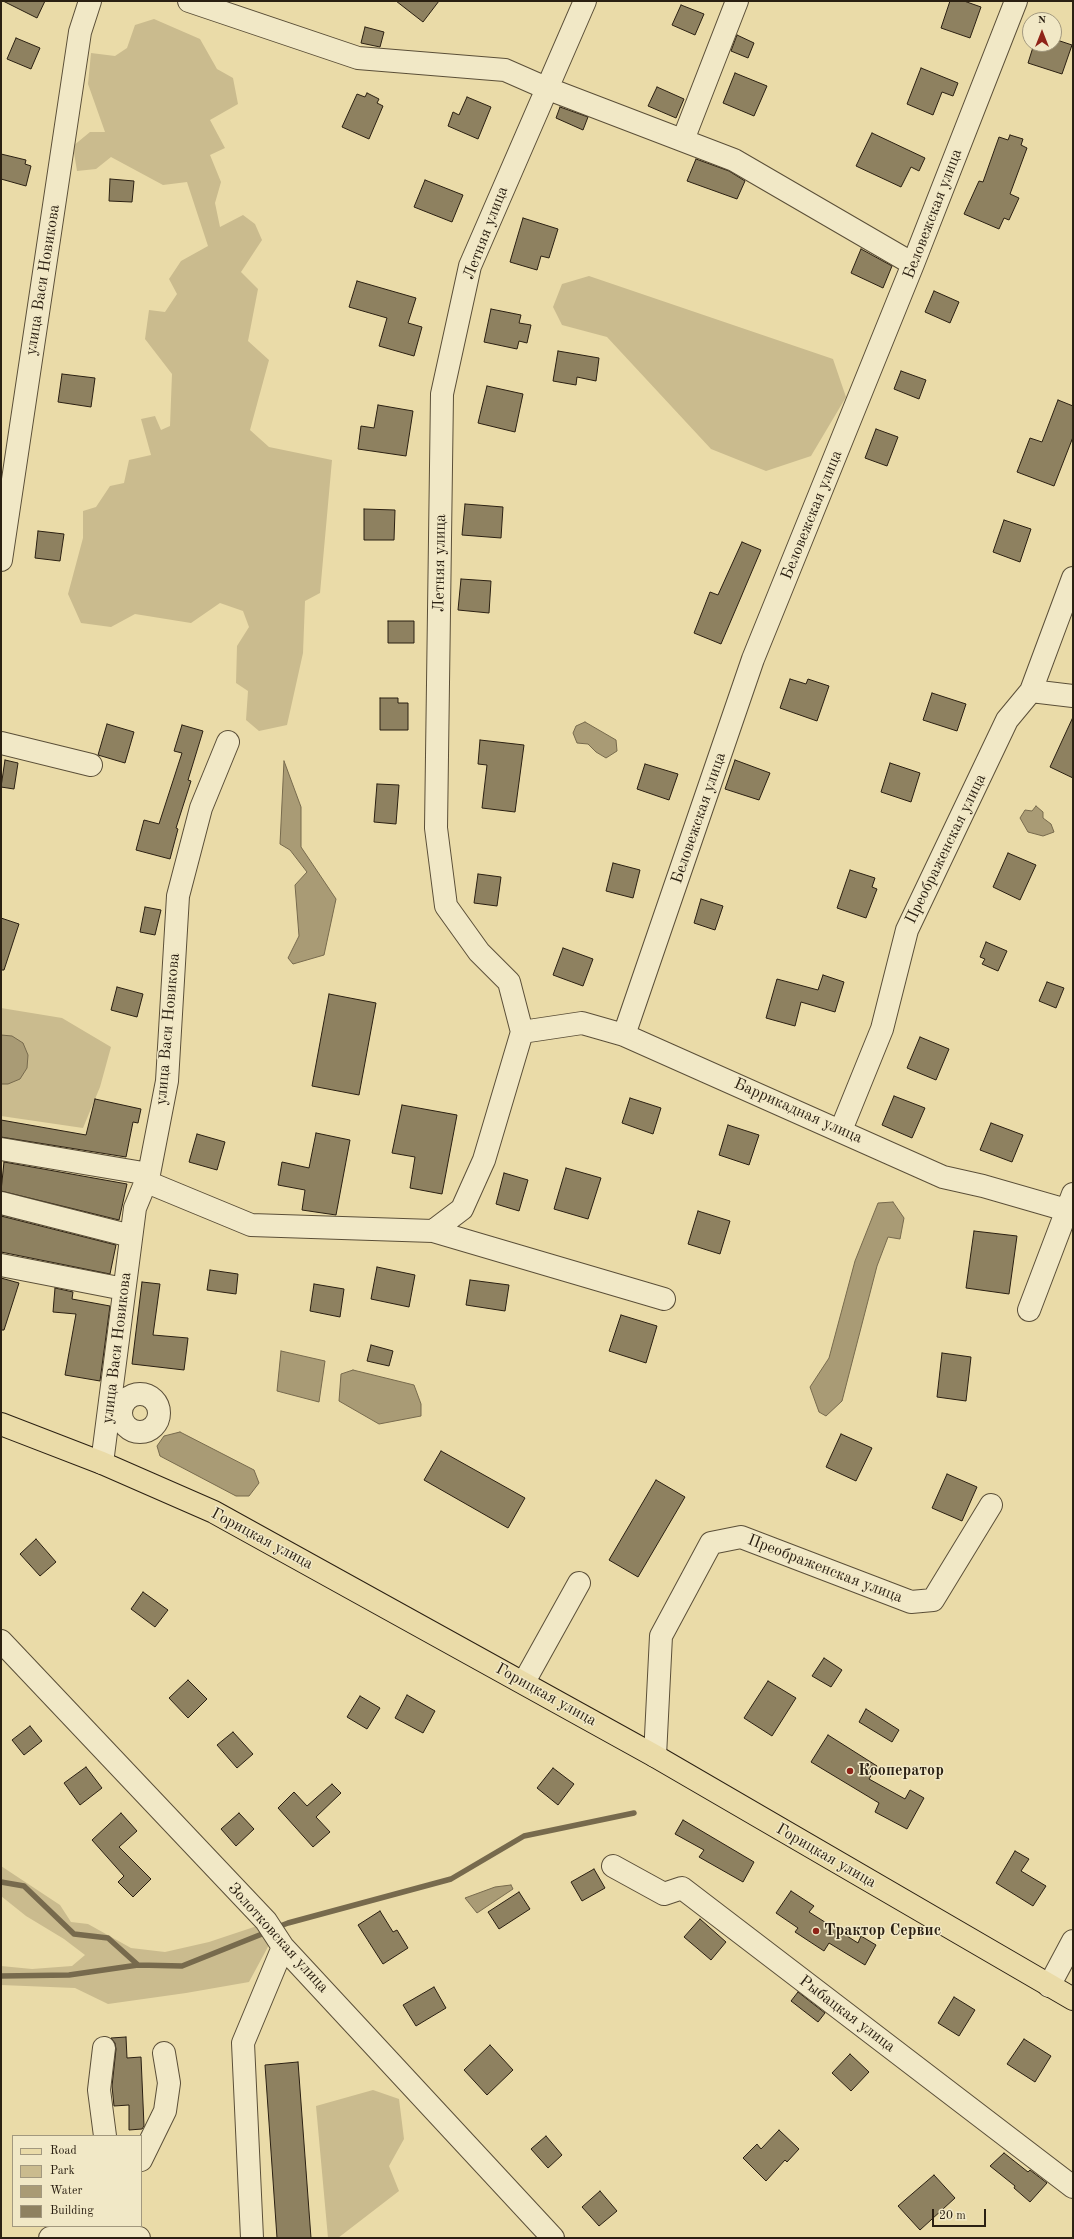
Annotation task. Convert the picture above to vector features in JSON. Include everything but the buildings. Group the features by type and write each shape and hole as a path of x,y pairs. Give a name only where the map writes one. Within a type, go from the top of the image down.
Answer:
{"main road":[{"name":"Горицкая улица","path":"1,1424 102,1464 214,1512 524,1682 655,1756 1073,1999"}],"street":[{"name":"улица Васи Новикова","path":"1,560 80,32 90,1"},
{"path":"189,1 358,58 505,70 546,88 734,160 914,264"},
{"name":"Летняя улица","path":"522,1032 509,982 479,952 446,906 436,828 442,394 470,266 585,1"},
{"path":"683,140 737,1"},
{"name":"Беловежская улица","path":"624,1035 753,659 914,264 1016,1"},
{"name":"Преображенская улица","path":"841,1130 882,1029 907,930 1007,720 1031,691 1073,578"},
{"path":"1031,691 1073,696"},
{"name":"улица Васи Новикова","path":"102,1464 115,1410 124,1289 135,1208 148,1178 167,1080 178,896 201,808 228,742"},
{"path":"1,743 91,765"},
{"name":"Баррикадная улица","path":"522,1032 582,1023 624,1035 841,1130 943,1177 1071,1206"},
{"path":"433,1231 462,1209 475,1181 484,1160 522,1032"},
{"path":"1,1149 148,1178 251,1225 433,1231 664,1299"},
{"path":"1,1203 131,1236"},
{"path":"1029,1310 1071,1206"},
{"path":"1,1265 124,1289"},
{"name":"Преображенская улица","path":"655,1756 661,1636 710,1543 742,1537 911,1602 933,1600 991,1505"},
{"path":"524,1682 579,1584"},
{"name":"Золотковская улица","path":"1,1641 267,1922 281,1943 553,2238"},
{"name":"Рыбацкая улица","path":"613,1866 664,1894 682,1888 1073,2187"},
{"path":"1049,1986 1073,1941"},
{"path":"252,2238 243,2043 281,1943"},
{"path":"104,2048 99,2090 105,2135"},
{"path":"142,2158 165,2111 169,2083 164,2053"},
{"path":"50,2238 128,2235"}],"green space":[{"path":"154,19 200,39 217,69 233,78 238,104 210,120 225,148 210,155 221,182 215,203 220,227 243,215 255,224 262,240 241,272 258,289 248,341 269,360 250,430 269,447 332,460 320,593 305,601 303,653 287,725 259,731 246,720 248,691 236,683 237,646 249,627 243,611 220,603 191,623 135,614 111,627 81,623 68,594 83,538 83,511 96,507 110,486 124,483 129,460 151,455 141,419 155,416 161,430 170,426 172,374 145,339 149,310 165,312 177,294 169,279 181,261 208,246 187,182 163,185 111,157 96,169 77,171 73,146 90,132 105,132 88,84 91,53 115,56 127,48 135,25"},
{"path":"589,276 833,359 846,397 811,456 766,471 711,449 607,337 562,325 553,307 562,284"},
{"path":"1,1008 62,1018 111,1047 100,1087 83,1128 1,1116"},
{"path":"1,1866 60,1905 71,1922 88,1924 131,1948 165,1952 209,1942 260,1925 270,1943 249,1982 186,1993 108,2004 75,1988 1,1985 1,1966 32,1969 72,1966 85,1955 64,1939 26,1916 1,1896"},
{"path":"373,2090 399,2099 404,2139 389,2166 399,2191 338,2238 328,2238 316,2106"}],"water":[{"path":"585,722 616,740 617,751 606,758 596,752 588,744 577,743 573,733 576,726"},
{"path":"284,761 301,807 301,847 336,899 324,955 293,964 288,958 299,936 295,885 307,872 290,850 280,844"},
{"path":"1036,806 1043,812 1043,818 1051,824 1054,832 1043,836 1028,832 1020,818 1025,810 1032,811"},
{"path":"1,1035 12,1036 23,1043 28,1055 27,1068 20,1079 8,1084 1,1084"},
{"path":"893,1202 904,1218 900,1239 888,1237 877,1266 842,1401 826,1416 819,1412 810,1387 829,1358 855,1261 878,1203"},
{"path":"281,1351 325,1361 319,1402 277,1391"},
{"path":"353,1370 414,1385 421,1404 421,1416 379,1424 339,1401 341,1374"},
{"path":"180,1432 254,1470 259,1483 249,1496 236,1496 160,1456 157,1446 164,1436"},
{"path":"511,1885 513,1889 477,1913 465,1898 495,1887"}],"waterway":[{"path":"275,1928 288,1923 451,1879 524,1836 634,1813"},
{"path":"1,1882 24,1886 74,1934 108,1938 138,1965 182,1966 267,1932"},
{"path":"1,1976 69,1975 138,1965"}],"place":[{"name":"Кооператор","path":"850,1771"},
{"name":"Трактор Сервис","path":"816,1931"}]}
